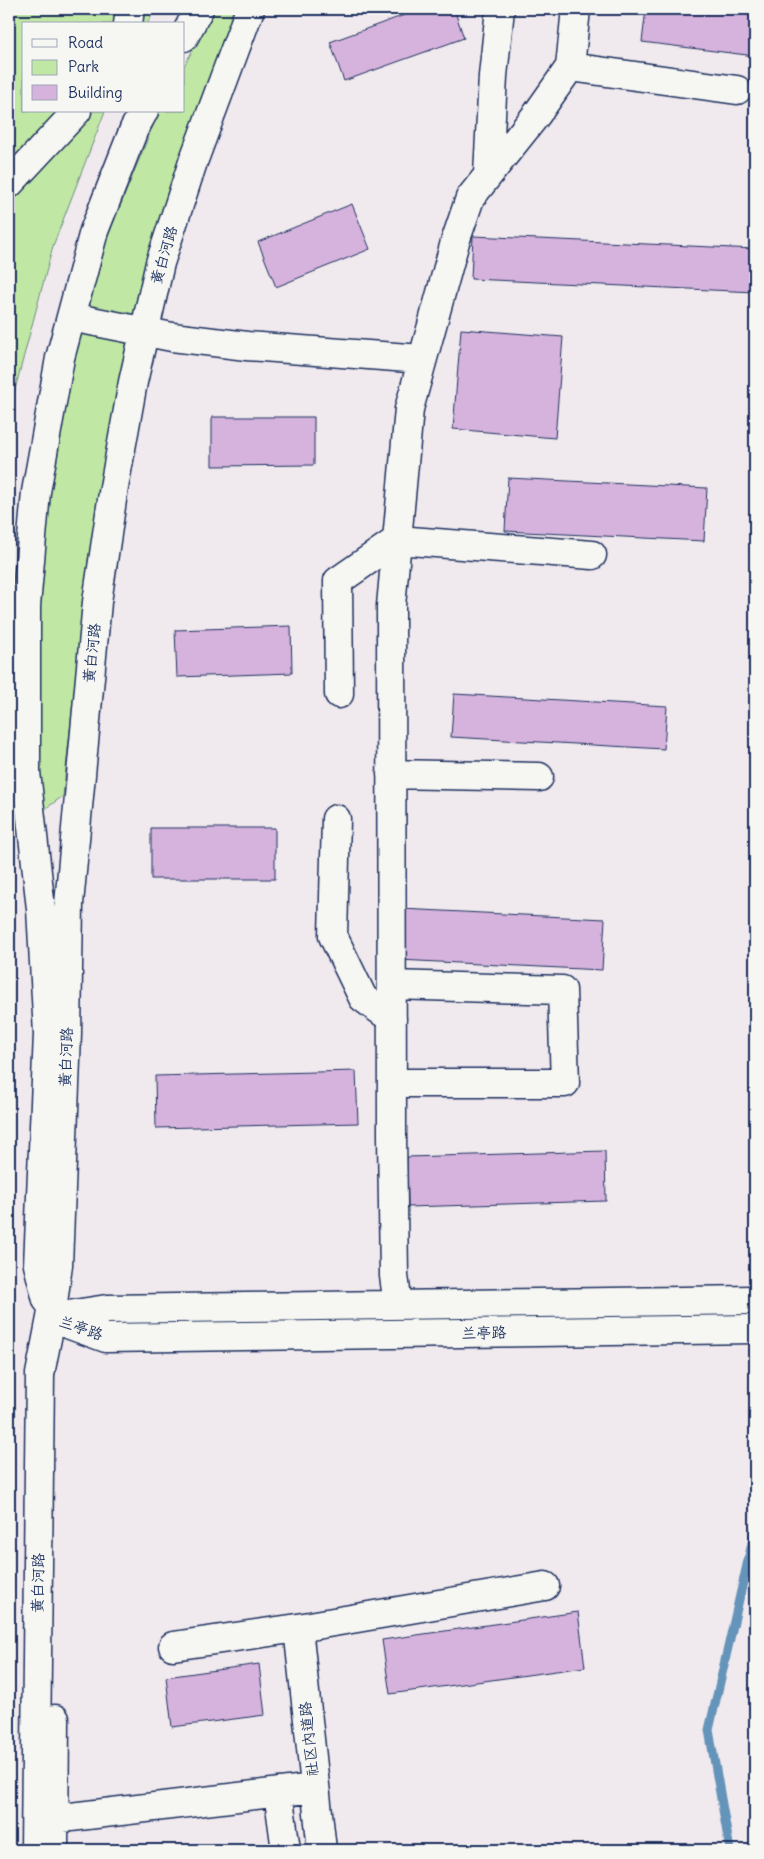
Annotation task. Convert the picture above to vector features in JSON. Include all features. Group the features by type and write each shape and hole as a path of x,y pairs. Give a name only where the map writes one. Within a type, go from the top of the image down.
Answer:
{"street":[{"path":"128,22 130,9"},
{"path":"185,35 199,9"},
{"name":"黄白河路","path":"35,1850 40,1374 51,1318 59,1236 68,1034 68,904 97,602 111,502 145,332 163,254 194,162 250,9"},
{"path":"488,175 493,76 500,9"},
{"path":"398,1305 394,1276 392,1083 391,606 409,409 455,242 470,198 570,67 576,9"},
{"path":"570,67 737,90"},
{"path":"9,184 76,112"},
{"name":"黄白河路","path":"54,1850 59,1378 51,1318 38,1265 48,1034 41,909 26,772 26,606 36,492 60,358 94,231 134,129 143,112"},
{"path":"71,317 145,332 247,346 422,359"},
{"path":"339,694 338,581 397,540 592,555"},
{"path":"391,774 539,777"},
{"path":"336,819 333,936 363,998 392,1019"},
{"path":"392,985 562,990 565,1083 392,1083"},
{"name":"兰亭路","path":"51,1318 107,1309 755,1300"},
{"name":"兰亭路","path":"51,1318 106,1338 755,1329"},
{"path":"173,1646 298,1628 545,1586"},
{"name":"社区内道路","path":"298,1628 322,1850"},
{"path":"54,1819 314,1788"},
{"path":"278,1792 286,1850"}],"green space":[{"path":"9,9 156,9 148,22 22,22 22,112 105,112 53,246 9,412"},
{"path":"215,9 238,9 216,58 166,211 128,349 88,560 63,796 41,812 35,740 41,529 65,382 100,255 159,112 185,112 185,64"}],"building":[{"path":"421,9 454,9 464,38 344,81 330,42"},
{"path":"646,9 755,9 755,56 642,42"},
{"path":"352,204 370,249 276,287 258,242"},
{"path":"473,236 755,249 755,292 471,279"},
{"path":"461,329 563,337 555,438 453,429"},
{"path":"212,417 314,417 314,465 212,466"},
{"path":"508,478 707,488 704,541 505,531"},
{"path":"291,626 292,673 177,677 175,630"},
{"path":"454,694 667,706 664,749 451,737"},
{"path":"151,828 275,828 275,879 151,879"},
{"path":"401,909 605,919 602,970 398,960"},
{"path":"356,1071 358,1123 156,1128 155,1076"},
{"path":"605,1151 606,1201 408,1207 407,1157"},
{"path":"578,1612 585,1667 390,1694 382,1640"},
{"path":"259,1664 265,1715 172,1727 166,1677"}],"waterway":[{"path":"755,1182 755,1189"},
{"path":"730,1850 709,1730 755,1530"}]}
